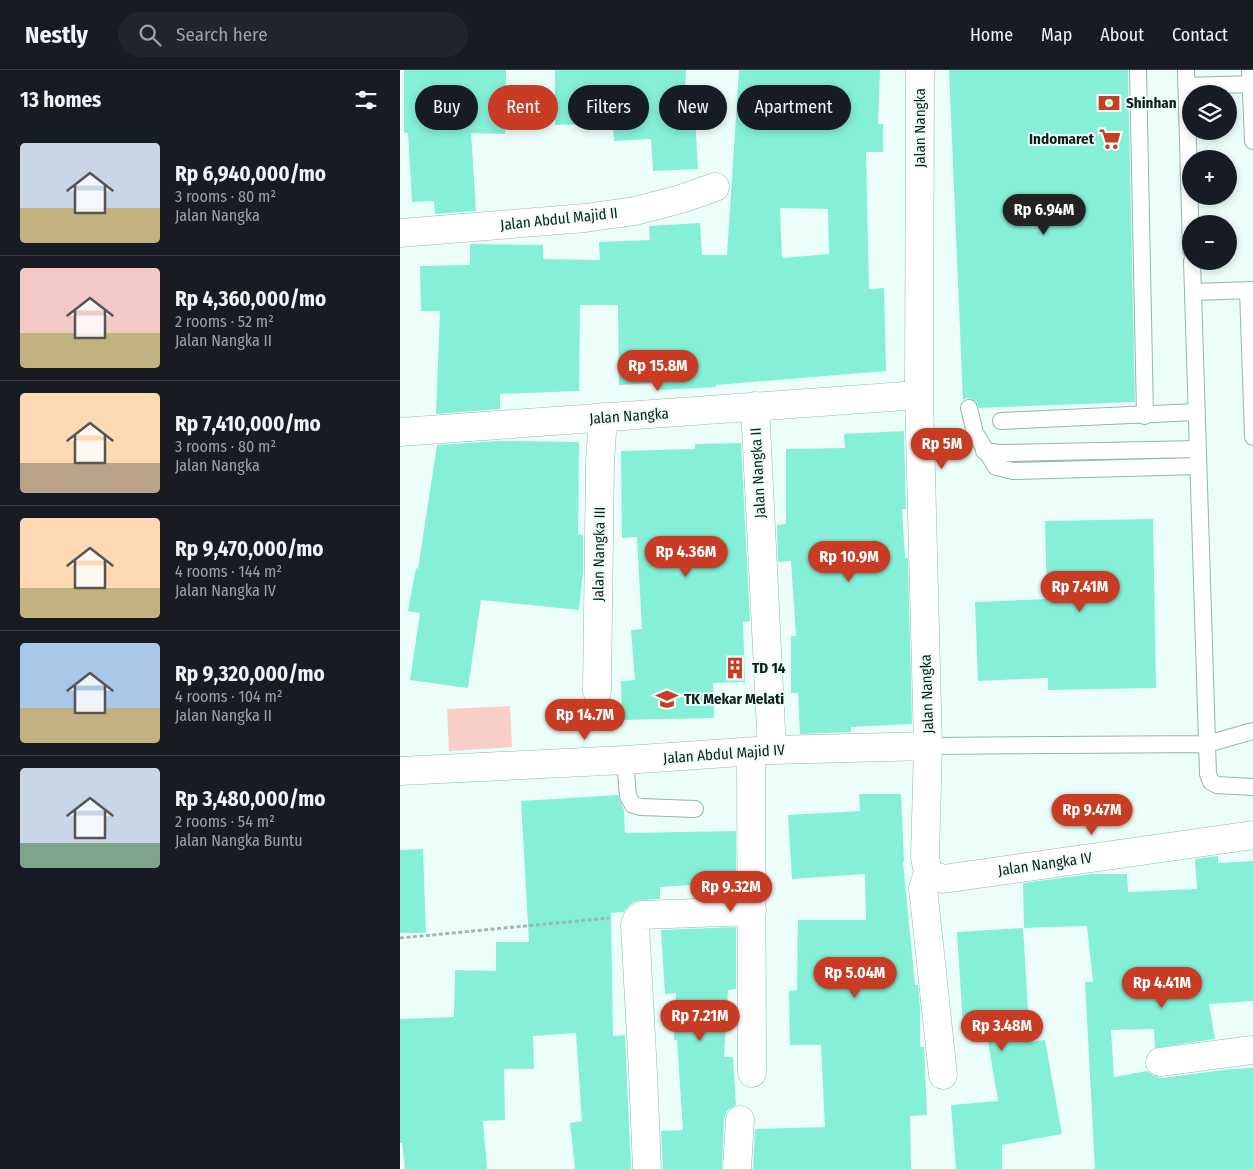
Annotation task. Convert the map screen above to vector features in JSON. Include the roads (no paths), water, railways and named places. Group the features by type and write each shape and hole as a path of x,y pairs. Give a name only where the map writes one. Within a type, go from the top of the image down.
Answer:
{"street":[{"name":"Jalan Nangka","path":"920,70 918,395 928,746 925,857 928,873 924,888 944,1075"},
{"name":"Jalan Abdul Majid II","path":"400,234 585,218 658,205 715,187"},
{"name":"Jalan Nangka","path":"400,432 918,395"},
{"name":"Jalan Nangka II","path":"752,1073 752,910 762,751 755,406"},
{"name":"Jalan Nangka III","path":"597,691 600,462 603,418"},
{"name":"Jalan Abdul Majid IV","path":"400,771 762,751 928,746"},
{"name":"Jalan Nangka IV","path":"928,873 943,879 1253,835"},
{"path":"646,1169 644,1073 635,926 637,919 642,915 752,910"},
{"path":"1160,1062 1253,1050"},
{"path":"737,1169 740,1120"}],"lane":[{"path":"1138,70 1145,416"},
{"path":"1190,215 1186,78 1251,80 1253,141"},
{"path":"1192,270 1208,774 1211,782 1217,786 1253,787"},
{"path":"1192,292 1250,290 1253,437"},
{"path":"969,408 974,433 996,467 1013,470 1198,466"},
{"path":"1001,421 1145,416 1196,412"},
{"path":"984,451 1000,453 1198,449"},
{"path":"928,746 1207,744 1253,731"},
{"path":"625,760 628,796 633,805 695,809"}],"place":[{"name":"Shinhan","path":"1109,103"},
{"name":"Indomaret","path":"1110,139"},
{"name":"TD 14","path":"735,668"},
{"name":"TK Mekar Melati","path":"667,699"}]}
